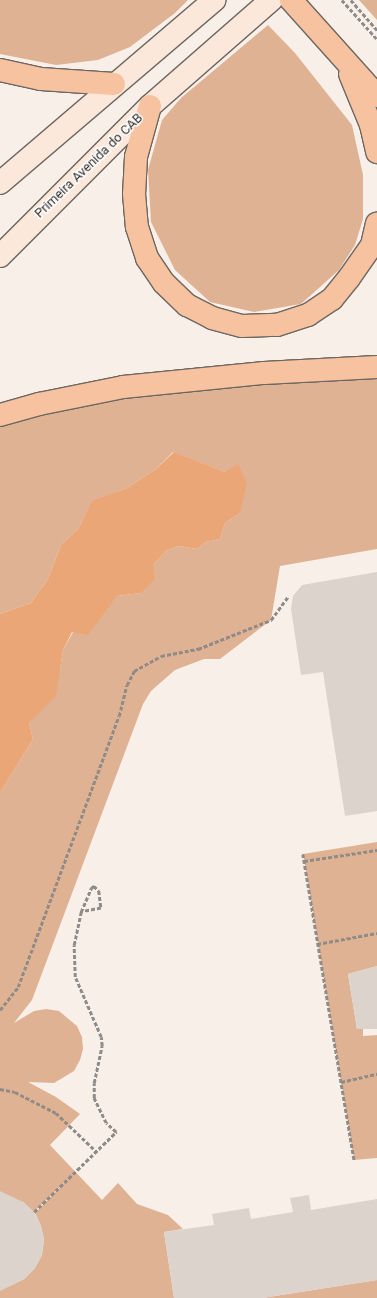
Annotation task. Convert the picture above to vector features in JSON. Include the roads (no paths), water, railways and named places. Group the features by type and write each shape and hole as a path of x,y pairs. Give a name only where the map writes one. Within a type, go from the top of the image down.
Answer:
{"highway":[{"path":"291,0 377,96"},
{"path":"343,58 370,125 377,152"},
{"path":"0,70 41,79 114,84"},
{"path":"150,106 136,157 134,194 137,227 146,258 164,283 187,305 212,318 242,326 277,325 308,315 332,299 350,278 372,245 377,224"},
{"path":"0,415 39,404 123,387 264,373 377,367"}],"main road":[{"path":"0,183 214,0"},
{"name":"Primeira Avenida do CAB","path":"0,256 150,106 271,0"}]}
